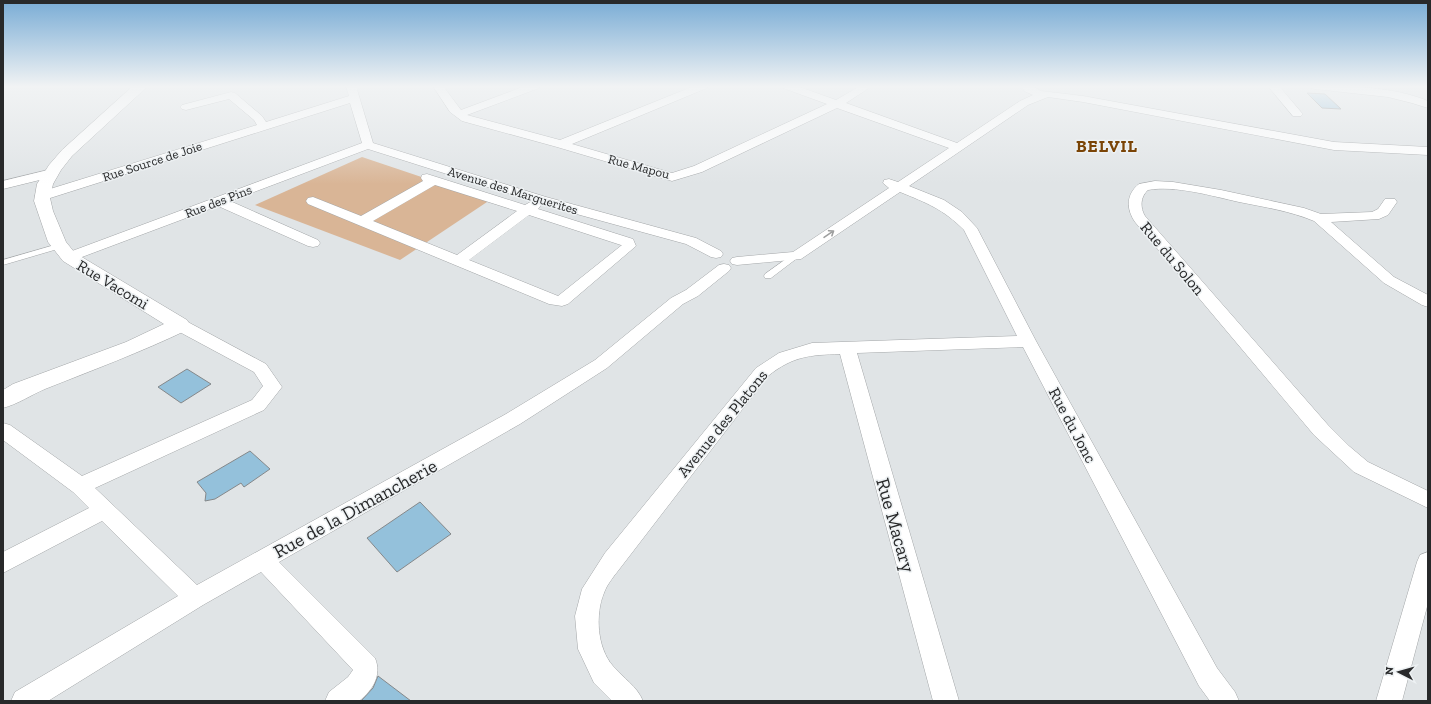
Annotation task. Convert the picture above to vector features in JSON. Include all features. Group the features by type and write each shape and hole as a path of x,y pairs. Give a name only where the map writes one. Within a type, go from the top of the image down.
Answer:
{"street":[{"path":"64,252 44,209 42,196 52,173 65,155 104,119"},
{"path":"259,119 263,126"},
{"name":"Rue Source de Joie","path":"42,196 282,119"},
{"path":"361,119 368,145"},
{"name":"Rue Mapou","path":"466,119 561,144 672,177 698,169 804,119"},
{"path":"561,144 623,119"},
{"path":"888,119 956,143 997,119"},
{"path":"722,262 755,261 790,256 956,143 988,119"},
{"path":"1200,119 1316,141 1334,146 1428,151"},
{"path":"1316,141 1330,140 1428,145"},
{"name":"Avenue des Marguerites","path":"368,145 541,200 691,241 722,262"},
{"name":"Rue des Pins","path":"64,252 218,201 368,145"},
{"path":"3,184 52,173"},
{"path":"313,201 459,261 558,301 562,301 629,246 628,242 430,179 362,221"},
{"name":"Rue du Solon","path":"1428,302 1389,280 1319,218 1289,209 1176,185 1152,184 1144,187 1138,193 1135,208 1140,219 1150,233 1321,430 1342,452 1361,467 1428,500"},
{"name":"Rue du Jonc","path":"894,185 939,203 957,215 970,228 1028,341 1208,677 1226,701"},
{"path":"459,261 541,200"},
{"path":"218,201 312,243"},
{"path":"1319,218 1374,216 1383,212 1390,202"},
{"name":"Rue Vacomi","path":"64,252 180,325"},
{"name":"Rue de la Dimancherie","path":"24,701 195,598 520,414 601,364 677,301 692,293 722,262"},
{"path":"3,400 21,390 133,347 180,325 260,368 273,387 258,405 80,486"},
{"name":"Avenue des Platons","path":"630,701 603,674 590,649 587,616 594,589 613,560 762,372 776,360 793,352 812,349 1028,341"},
{"name":"Rue Macary","path":"847,348 946,701"},
{"path":"3,430 80,486 195,598"},
{"path":"3,563 104,510"},
{"path":"263,560 366,666 367,672 364,679 338,701"},
{"path":"1389,701 1428,562"}],"lane":[{"path":"3,263 64,252"},
{"path":"768,276 790,256"}],"shaded area":[{"path":"362,157 490,200 400,260 255,205"}],"building":[{"path":"187,369 211,384 181,403 158,387"},
{"path":"250,451 270,469 244,487 241,483 215,499 205,501 206,493 197,482"},
{"path":"420,502 451,534 397,572 367,538"},
{"path":"378,676 411,701 361,701 373,688"}],"district":[{"name":"BELVIL","path":"1107,146"}]}
